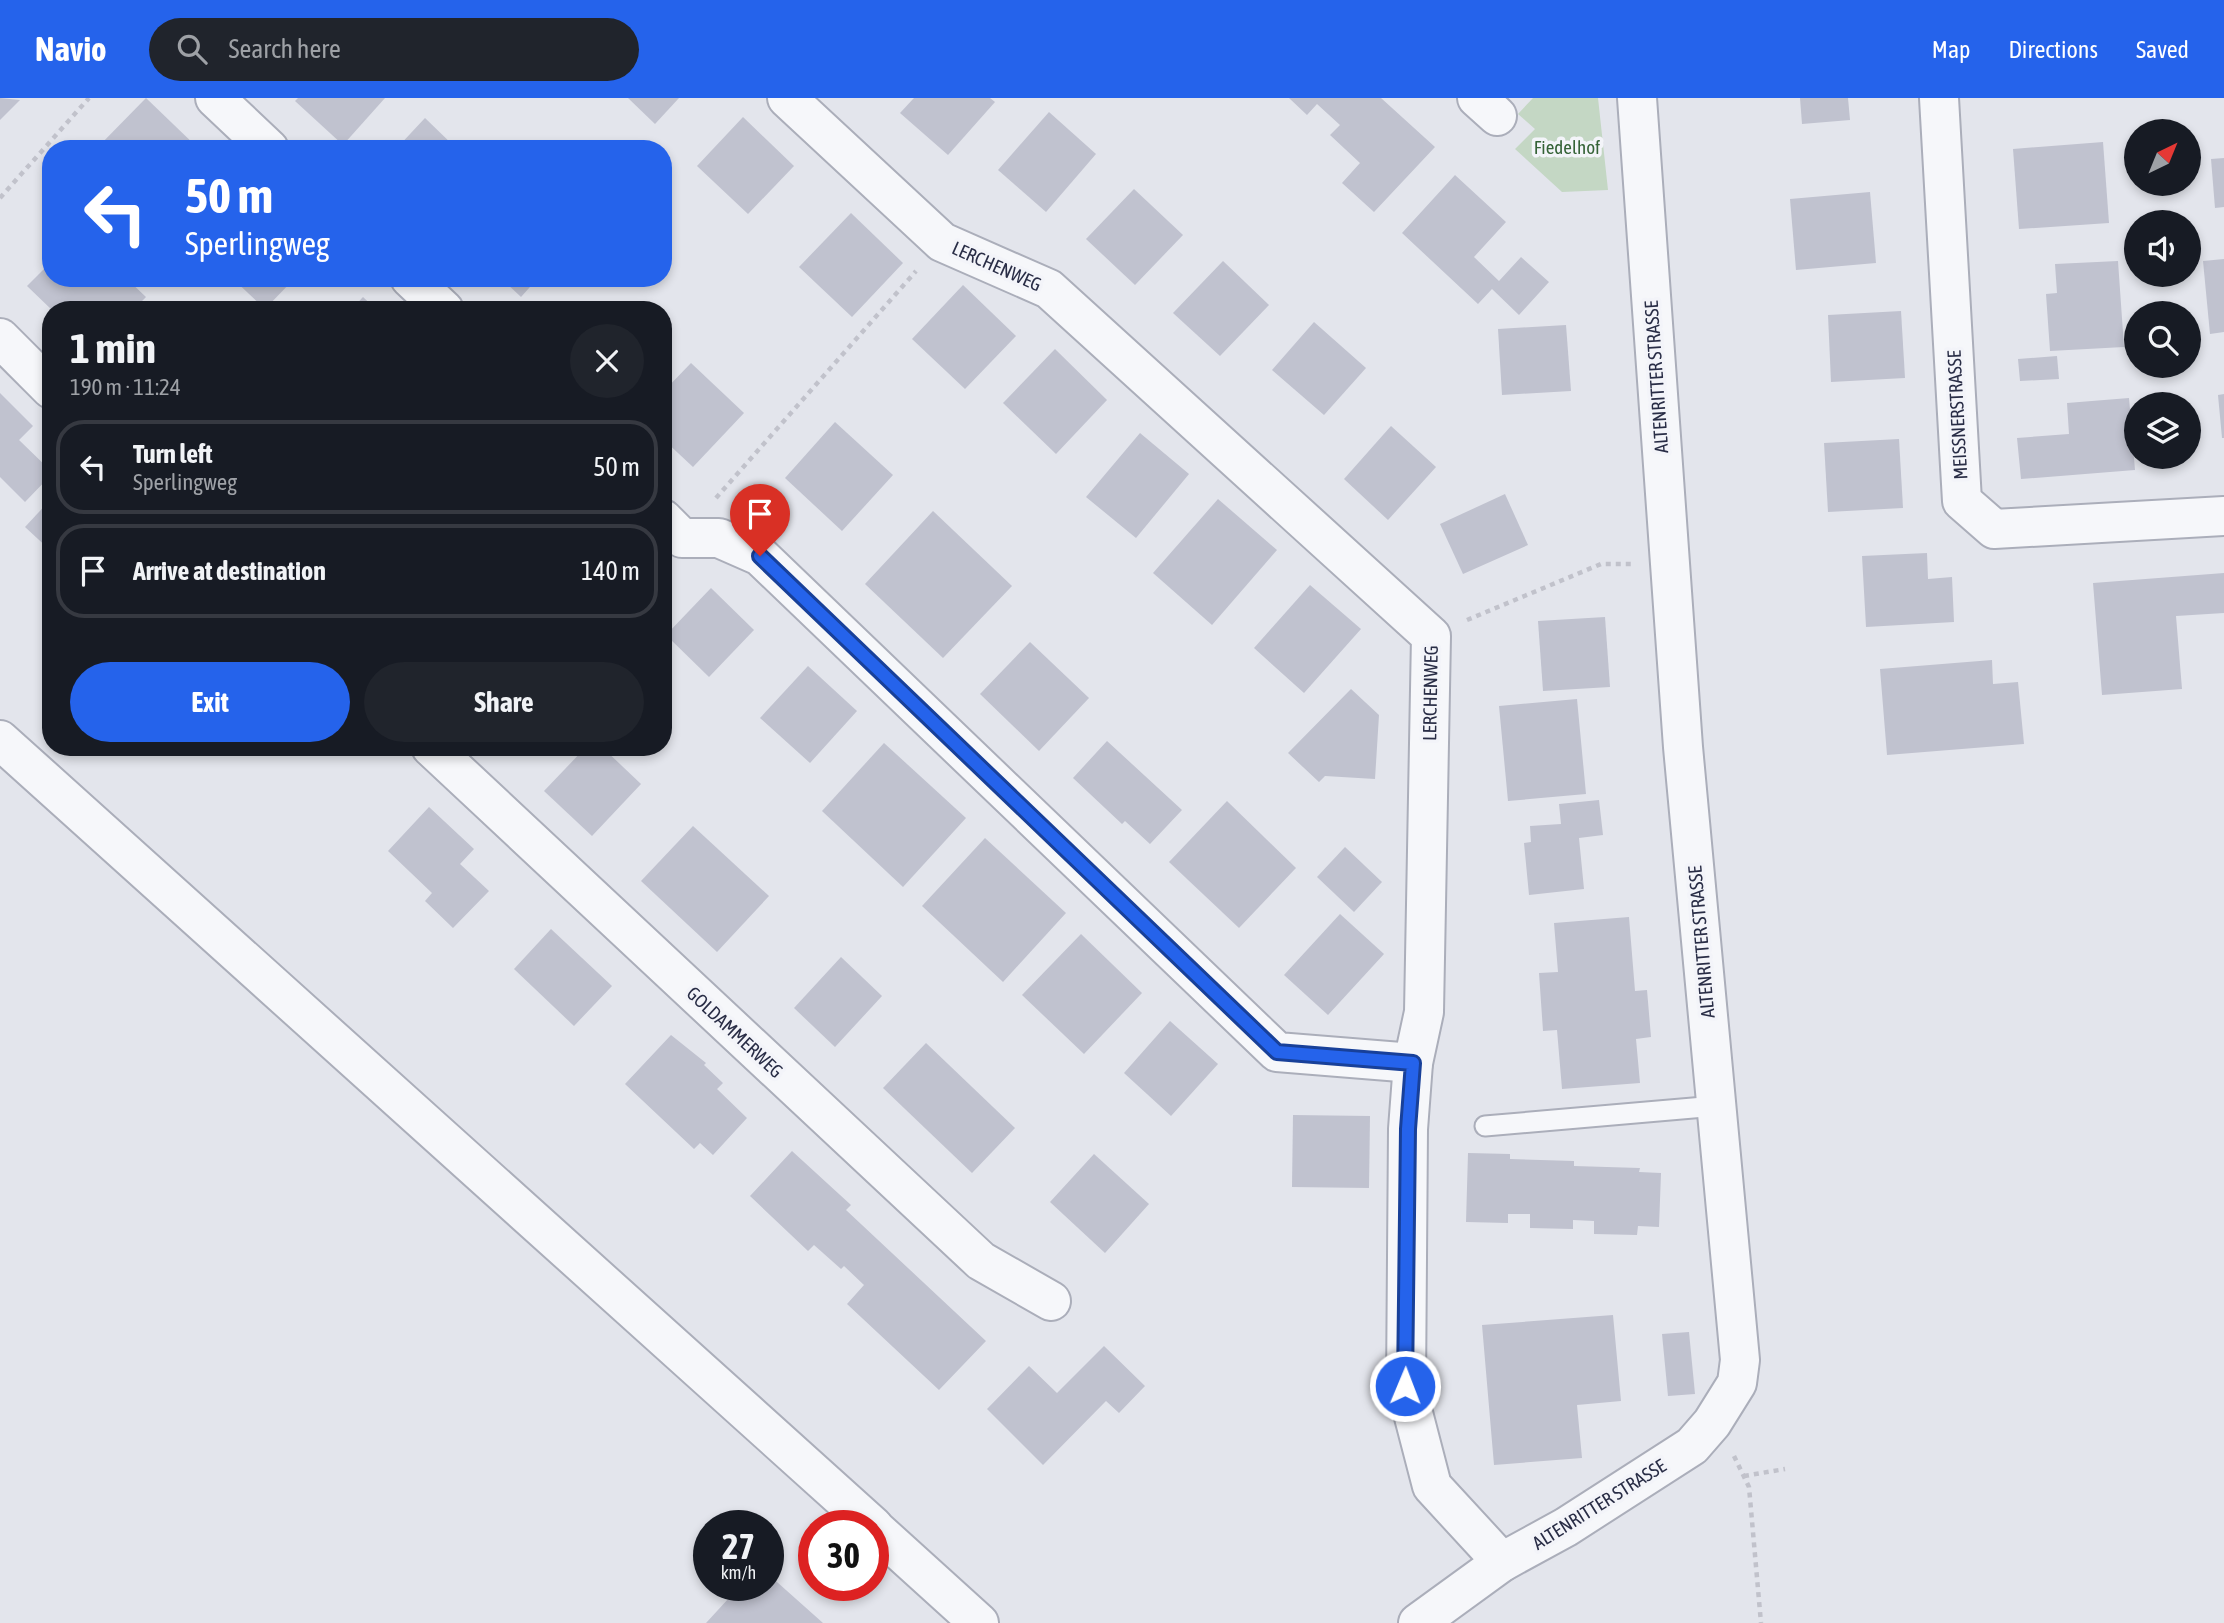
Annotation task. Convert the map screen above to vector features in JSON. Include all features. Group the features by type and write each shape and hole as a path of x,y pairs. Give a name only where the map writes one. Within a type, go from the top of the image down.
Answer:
{"street":[{"path":"215,98 259,140"},
{"name":"LERCHENWEG","path":"788,98 942,242 1049,289 1431,636 1424,1012 1413,1063 1408,1129 1405,1386 1432,1486 1502,1562"},
{"name":"ALTENRITTER STRASSE","path":"1418,1623 1502,1562 1566,1527 1681,1453 1712,1423 1737,1382 1740,1360 1683,747 1637,98"},
{"name":"MEISSNERSTRASSE","path":"1939,98 1962,501 1994,529 2224,516"},
{"path":"420,287 434,301"},
{"path":"0,338 42,380"},
{"path":"672,538 719,538 760,556 1277,1052 1413,1063"},
{"path":"0,740 855,1510"},
{"name":"GOLDAMMERWEG","path":"457,756 981,1261 1051,1301"},
{"path":"889,1541 979,1623"}],"lane":[{"path":"1485,1126 1716,1107"}],"path":[{"path":"52,140 89,98"},
{"path":"0,198 42,151"},
{"path":"672,535 942,242"},
{"path":"1431,636 1601,564 1671,564"},
{"path":"1712,1423 1749,1487 1760,1623"},
{"path":"1744,1476 1785,1469"}],"green space":[{"name":"Fiedelhof","path":"1533,98 1598,98 1608,190 1562,192 1515,149 1535,129 1518,114"}],"building":[{"path":"0,98 20,100 0,120"},
{"path":"146,98 190,140 105,140"},
{"path":"298,98 385,98 347,140 338,140 295,101"},
{"path":"628,98 679,98 655,124"},
{"path":"914,98 990,98 995,102 948,155 900,113"},
{"path":"1289,98 1381,98 1435,147 1374,212 1342,183 1360,163 1330,135 1340,125 1317,104 1307,115"},
{"path":"1800,98 1848,98 1850,120 1802,124"},
{"path":"1049,112 1096,154 1046,212 998,170"},
{"path":"743,117 794,166 748,214 697,166"},
{"path":"425,118 448,140 404,140"},
{"path":"2103,142 2109,223 2019,229 2013,149"},
{"path":"2224,158 2224,207 2215,208 2211,159"},
{"path":"1455,175 1506,222 1474,257 1499,281 1521,257 1549,282 1519,315 1492,289 1478,304 1402,233"},
{"path":"1134,189 1183,235 1135,285 1086,239"},
{"path":"1870,192 1876,263 1796,270 1790,199"},
{"path":"851,213 903,263 852,317 799,267"},
{"path":"2224,259 2224,332 2210,334 2203,261"},
{"path":"1223,261 1269,305 1220,356 1173,313"},
{"path":"2118,261 2124,347 2050,351 2046,294 2057,293 2055,264"},
{"path":"42,271 42,287 135,287 146,297 142,301 43,301 27,286"},
{"path":"963,285 1016,336 965,389 912,339"},
{"path":"242,287 286,287 273,301 256,301"},
{"path":"510,287 530,287 521,297"},
{"path":"1901,311 1905,378 1831,382 1828,315"},
{"path":"1314,322 1366,368 1324,415 1272,370"},
{"path":"1566,325 1571,391 1502,395 1498,329"},
{"path":"1055,349 1107,400 1056,454 1003,403"},
{"path":"2057,356 2059,379 2020,381 2018,359"},
{"path":"691,363 744,413 693,467 672,447 672,383"},
{"path":"0,393 33,426 19,440 42,462 42,484 25,502 0,477"},
{"path":"2224,394 2224,438 2222,438 2218,395"},
{"path":"2124,398 2124,469 2135,470 2021,479 2017,438 2069,434 2067,403"},
{"path":"835,422 893,475 842,531 785,478"},
{"path":"1391,426 1436,467 1388,520 1344,479"},
{"path":"1140,433 1189,474 1136,538 1086,497"},
{"path":"1899,439 1903,508 1828,512 1824,443"},
{"path":"1505,494 1528,545 1463,574 1440,524"},
{"path":"1218,499 1277,550 1212,625 1153,573"},
{"path":"42,509 42,543 25,527"},
{"path":"933,511 1012,586 943,658 865,584"},
{"path":"1927,553 1928,579 1952,577 1954,622 1866,627 1862,556"},
{"path":"2224,573 2224,613 2176,616 2182,689 2102,695 2093,583"},
{"path":"1310,585 1361,629 1304,693 1254,648"},
{"path":"711,588 754,630 709,677 672,641 672,629"},
{"path":"1605,617 1610,687 1543,691 1538,621"},
{"path":"1030,642 1089,698 1039,751 980,694"},
{"path":"1992,660 1993,684 2018,682 2024,744 1887,755 1880,669"},
{"path":"808,666 857,711 810,763 760,718"},
{"path":"1351,689 1379,715 1375,779 1325,776 1319,782 1288,753"},
{"path":"1577,699 1586,794 1508,801 1499,706"},
{"path":"1107,741 1182,810 1150,844 1125,821 1122,824 1073,778"},
{"path":"884,743 966,818 903,887 822,811"},
{"path":"577,756 611,756 641,784 592,836 544,791"},
{"path":"1599,800 1603,835 1579,838 1584,889 1529,895 1524,843 1531,842 1530,826 1561,824 1559,804"},
{"path":"1227,801 1296,868 1239,928 1169,862"},
{"path":"429,807 474,849 460,864 489,891 453,928 425,901 432,893 388,851"},
{"path":"693,826 769,896 717,952 641,881"},
{"path":"985,838 1066,913 1003,982 922,906"},
{"path":"1345,847 1382,882 1354,912 1317,877"},
{"path":"1340,914 1384,954 1328,1015 1284,975"},
{"path":"1629,917 1635,991 1647,990 1651,1037 1636,1039 1640,1083 1562,1089 1557,1030 1543,1031 1539,973 1558,972 1554,923"},
{"path":"551,929 612,986 574,1026 514,969"},
{"path":"1081,934 1142,993 1084,1054 1022,995"},
{"path":"841,957 882,996 835,1047 794,1008"},
{"path":"1170,1021 1218,1064 1171,1116 1124,1073"},
{"path":"671,1035 706,1063 704,1065 723,1083 717,1089 747,1118 713,1155 700,1143 694,1149 625,1084"},
{"path":"926,1043 1015,1128 972,1173 883,1088"},
{"path":"1293,1115 1370,1116 1369,1188 1292,1187"},
{"path":"792,1151 851,1205 846,1210 986,1341 939,1390 847,1304 864,1285 844,1266 841,1269 814,1245 808,1251 750,1196"},
{"path":"1468,1153 1510,1154 1510,1159 1574,1161 1574,1166 1640,1168 1639,1172 1661,1173 1659,1227 1638,1226 1637,1235 1594,1234 1594,1221 1573,1220 1573,1229 1530,1228 1530,1214 1508,1214 1508,1223 1466,1222"},
{"path":"1094,1154 1149,1204 1105,1253 1050,1202"},
{"path":"1613,1315 1621,1401 1577,1405 1582,1458 1494,1465 1482,1325"},
{"path":"1689,1332 1695,1394 1668,1396 1662,1334"},
{"path":"1104,1346 1145,1386 1119,1413 1106,1401 1043,1465 987,1409 1029,1366 1057,1393"},
{"path":"784,1588 823,1623 706,1623 726,1601 784,1601"}],"route":[{"path":"760,556 1277,1052 1413,1063 1408,1129 1405,1386"}]}
